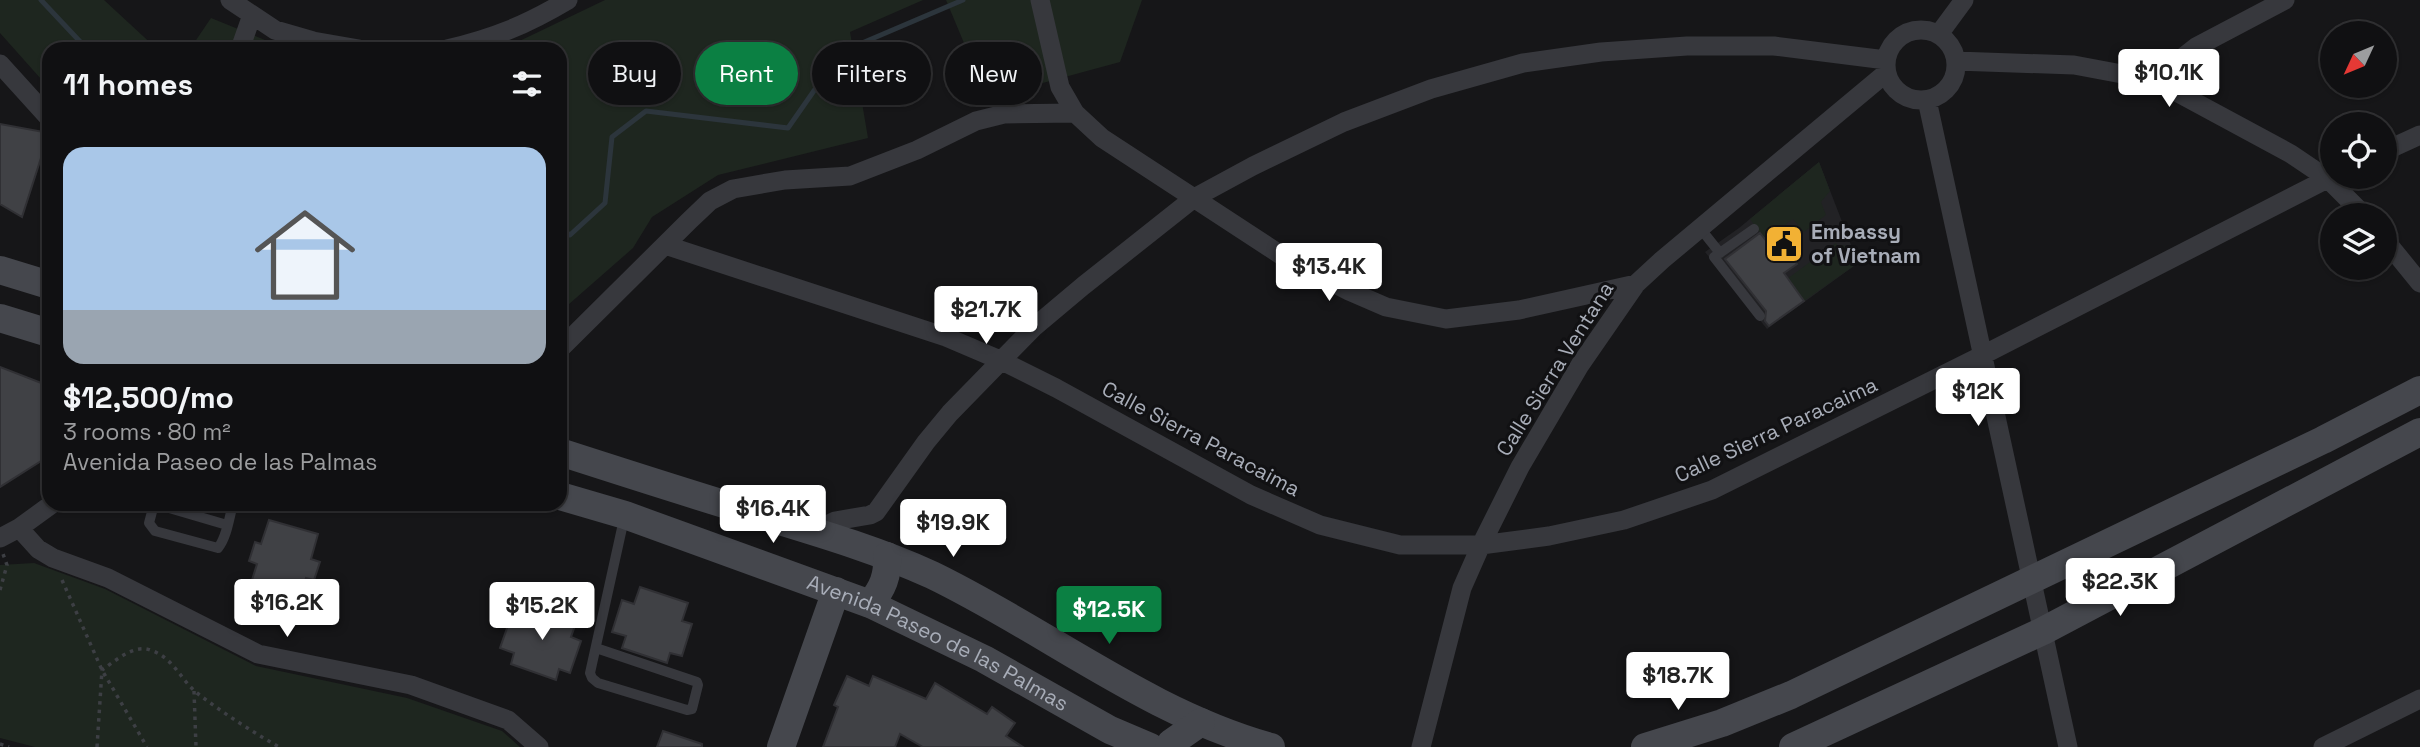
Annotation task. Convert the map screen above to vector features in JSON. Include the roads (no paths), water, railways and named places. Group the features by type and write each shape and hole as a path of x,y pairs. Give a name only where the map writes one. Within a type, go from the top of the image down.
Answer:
{"main road":[{"path":"0,271 42,283"},
{"path":"0,318 42,330"},
{"path":"1645,747 1722,723 1791,695 2323,440 2420,390"},
{"path":"1793,747 2043,631 2420,432"},
{"path":"567,454 887,556 997,608 1106,673 1201,722 1271,747"},
{"name":"Avenida Paseo de las Palmas","path":"567,498 625,515 870,604 984,659 1110,730 1150,747"},
{"path":"799,576 795,564 797,551 814,531"},
{"path":"870,604 884,582 887,556"},
{"path":"781,747 836,590"},
{"path":"1169,747 1201,722"}],"street":[{"path":"230,0 275,30 319,42"},
{"path":"476,42 493,38 568,0"},
{"path":"1040,0 1060,87 1075,113 1102,138 1290,261 1349,291 1386,307 1446,319 1519,310 1636,284"},
{"path":"1939,34 1964,0"},
{"path":"2154,80 2196,47 2285,0"},
{"path":"242,42 252,15"},
{"path":"1920,29 1939,34 1953,50 1956,61 1955,74 1949,86 1939,95 1927,100 1916,100 1897,91 1886,66 1894,42 1901,35 1920,29"},
{"path":"814,531 835,521 876,512 926,442 1000,360 1063,303 1194,198 1252,166 1344,122 1431,89 1522,63 1601,52 1687,46 1774,46 1886,66"},
{"path":"1956,61 2074,65 2154,80 2320,172"},
{"path":"0,64 42,110"},
{"name":"Calle Sierra Ventana","path":"1421,747 1462,587 1520,467 1580,365 1636,284 1886,66"},
{"path":"1927,100 2068,747"},
{"path":"567,342 710,201 733,189 785,180 850,176 917,150 976,121 1004,114 1075,113"},
{"path":"2397,146 2420,135"},
{"name":"Calle Sierra Paracaima","path":"665,245 946,337 1000,360 1251,495 1320,525 1400,545 1481,545 1549,536 1623,520 1712,490 2320,183"},
{"path":"2340,189 2353,203"},
{"path":"2397,255 2420,283"},
{"path":"2,545 42,511"},
{"path":"19,528 38,549 53,558 108,578 258,654 411,685 508,720 539,747"},
{"path":"2323,747 2420,699"}],"lane":[{"path":"1700,228 1720,253"},
{"path":"1754,229 1714,257 1760,316"},
{"path":"152,511 149,523 155,531 215,549 222,543 231,511"},
{"path":"179,511 227,525"},
{"path":"596,648 697,682 694,706 687,710 598,683 590,673 625,515"}],"waterway":[{"path":"41,0 80,42"},
{"path":"567,233 570,235 605,203 612,137 646,111 788,128 841,52 963,0"}],"place":[{"name":"Embassy of Vietnam","path":"1784,244"}]}
